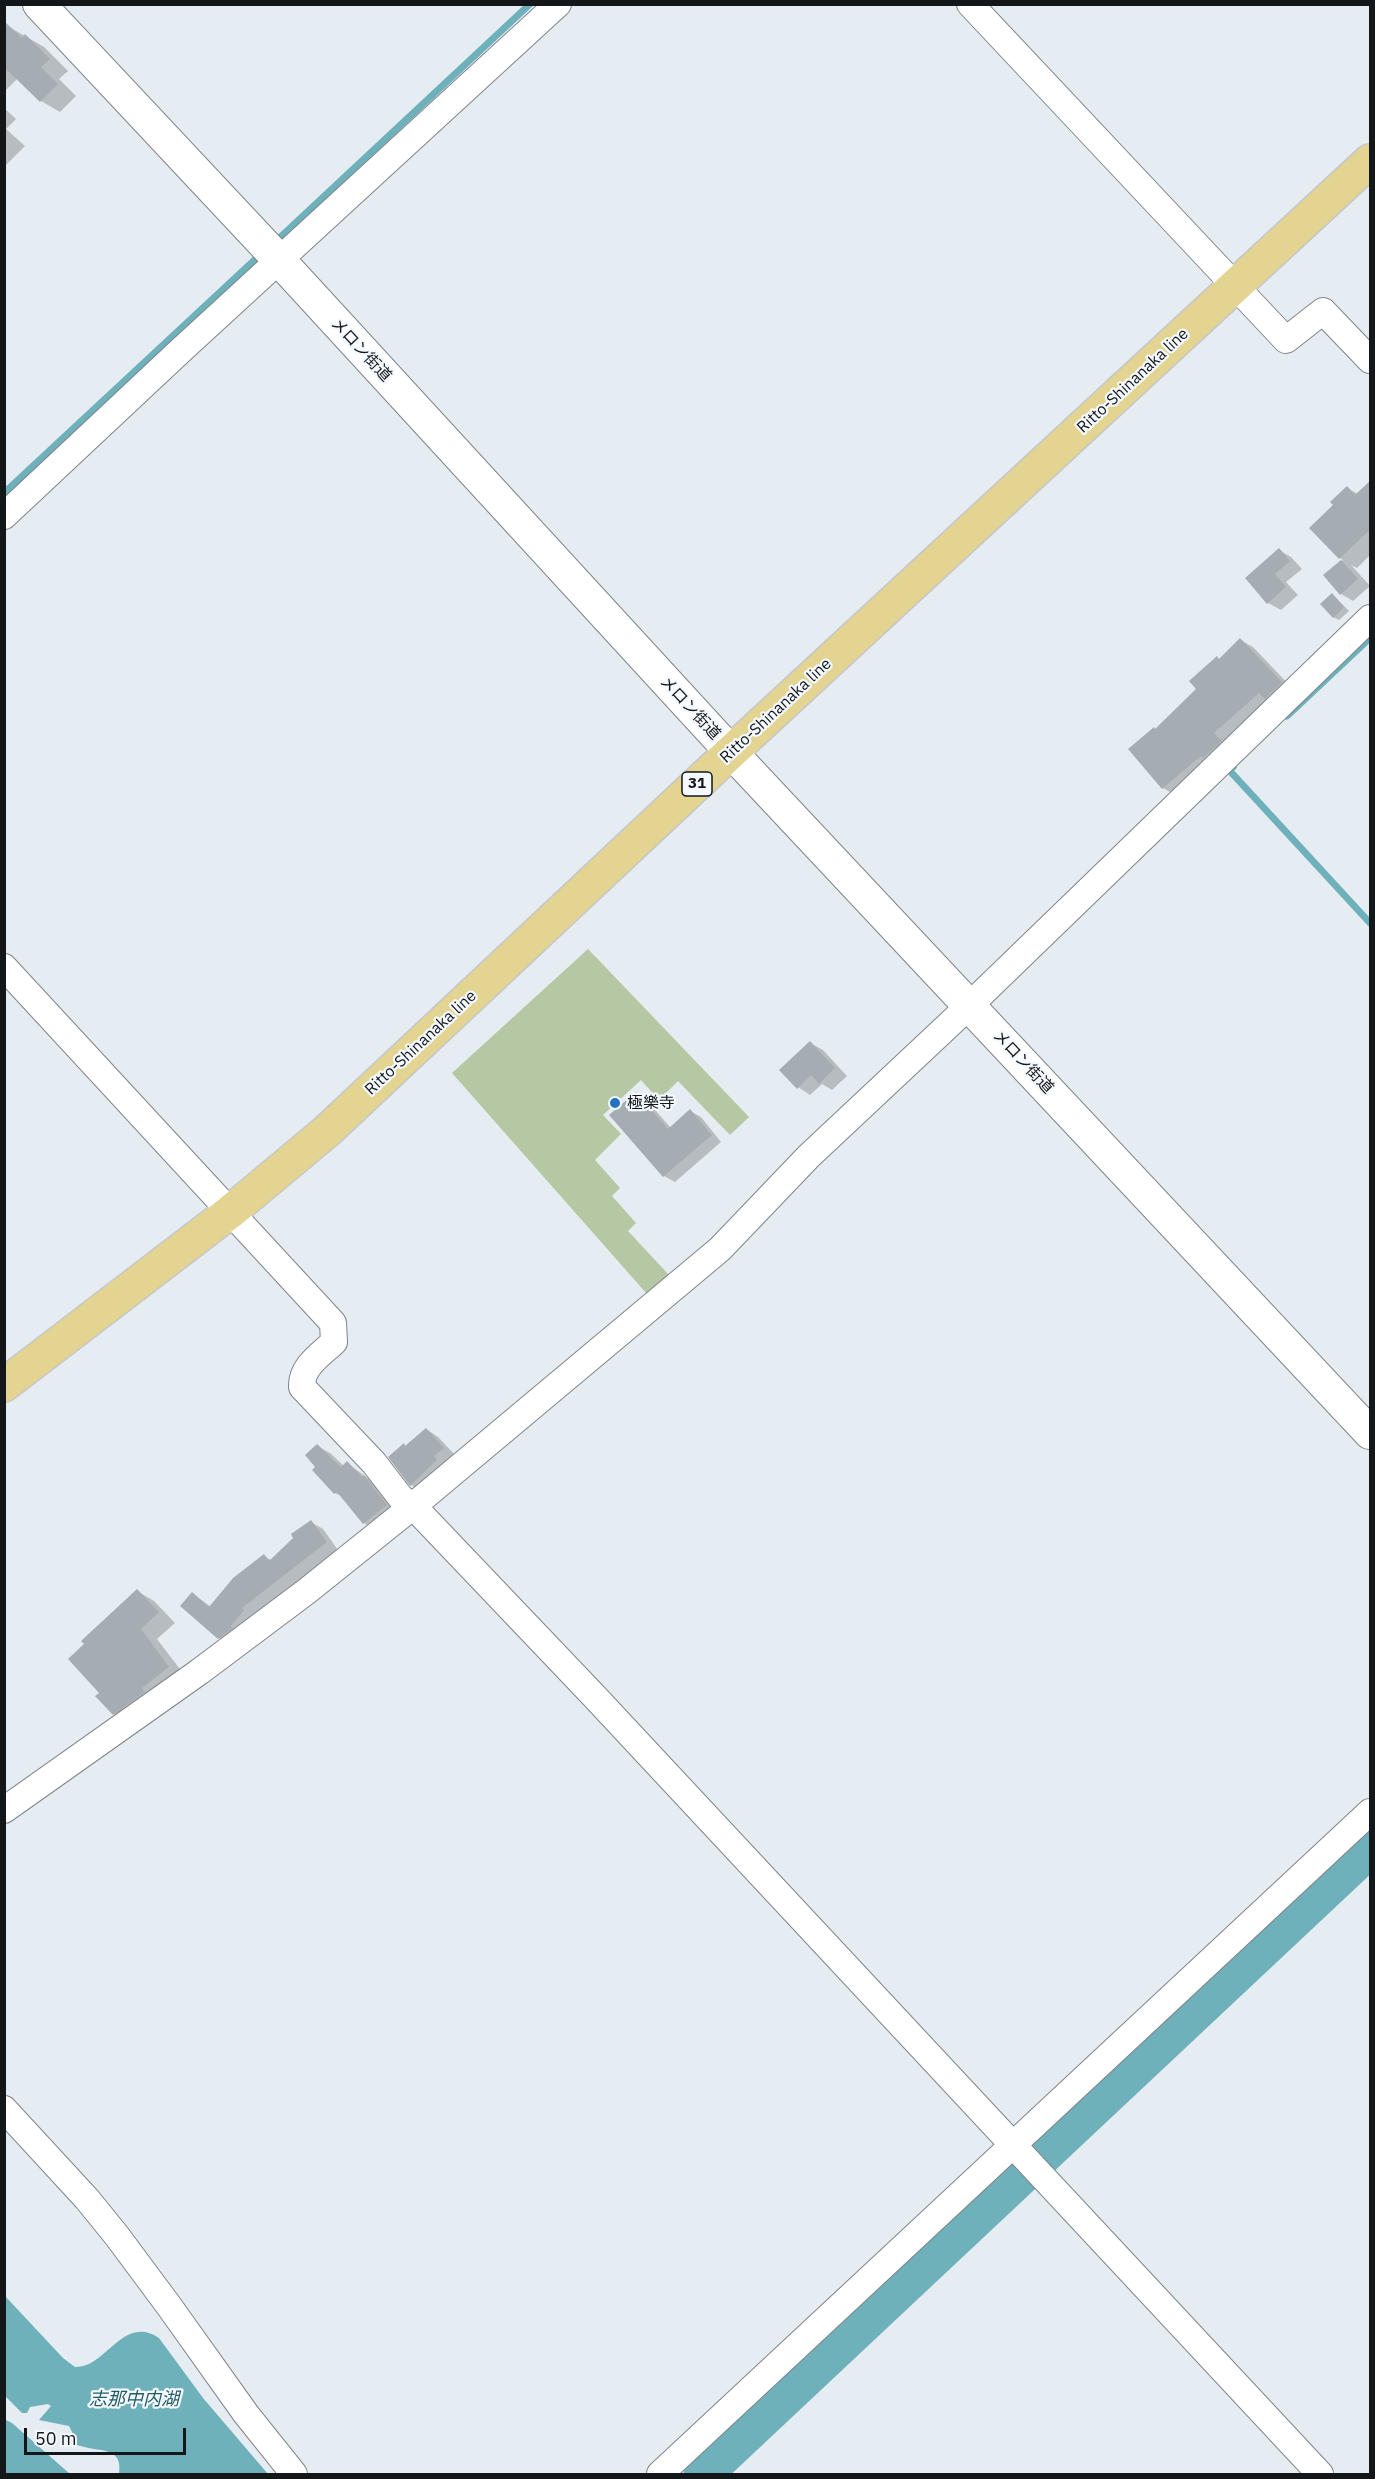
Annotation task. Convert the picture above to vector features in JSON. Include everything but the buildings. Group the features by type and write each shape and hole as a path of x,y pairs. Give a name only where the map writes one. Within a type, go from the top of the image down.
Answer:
{"main road":[{"name":"Ritto-Shinanaka line","path":"4,1385 230,1212 327,1131 731,752 1371,161"}],"street":[{"name":"メロン街道","path":"39,4 270,251 731,752 1371,1433"},
{"path":"4,516 179,352 270,251 558,4"},
{"path":"970,4 1286,340 1323,311 1371,360"},
{"path":"4,1810 199,1672 307,1591 413,1506 720,1249 809,1156 970,1005 1371,618"},
{"path":"4,967 333,1323 334,1342 306,1368 302,1387 374,1463 401,1498 413,1506 596,1697 1320,2475"},
{"path":"660,2475 1011,2145 1371,1812"},
{"path":"4,2109 102,2217 246,2414 294,2475"}],"green space":[{"path":"588,949 749,1117 730,1135 678,1081 659,1100 641,1080 603,1115 621,1134 595,1160 620,1188 612,1196 636,1223 628,1231 669,1275 647,1294 452,1073"}],"water":[{"name":"志那中内湖","path":"5,2296 63,2358 75,2367 96,2360 125,2337 135,2333 146,2332 159,2338 203,2398 268,2474 119,2474 119,2462 114,2455 106,2451 71,2444 73,2434 69,2426 39,2420 51,2406 48,2404 30,2407 27,2413 22,2413 5,2396"},
{"path":"4,2419 12,2423 70,2474 5,2474"}],"waterway":[{"path":"273,244 530,4"},
{"path":"4,493 262,253"},
{"path":"1287,716 1370,638"},
{"path":"1233,767 1229,770 1370,923"},
{"path":"703,2474 1370,1848"}],"place":[{"name":"極樂寺","path":"615,1103"}]}
